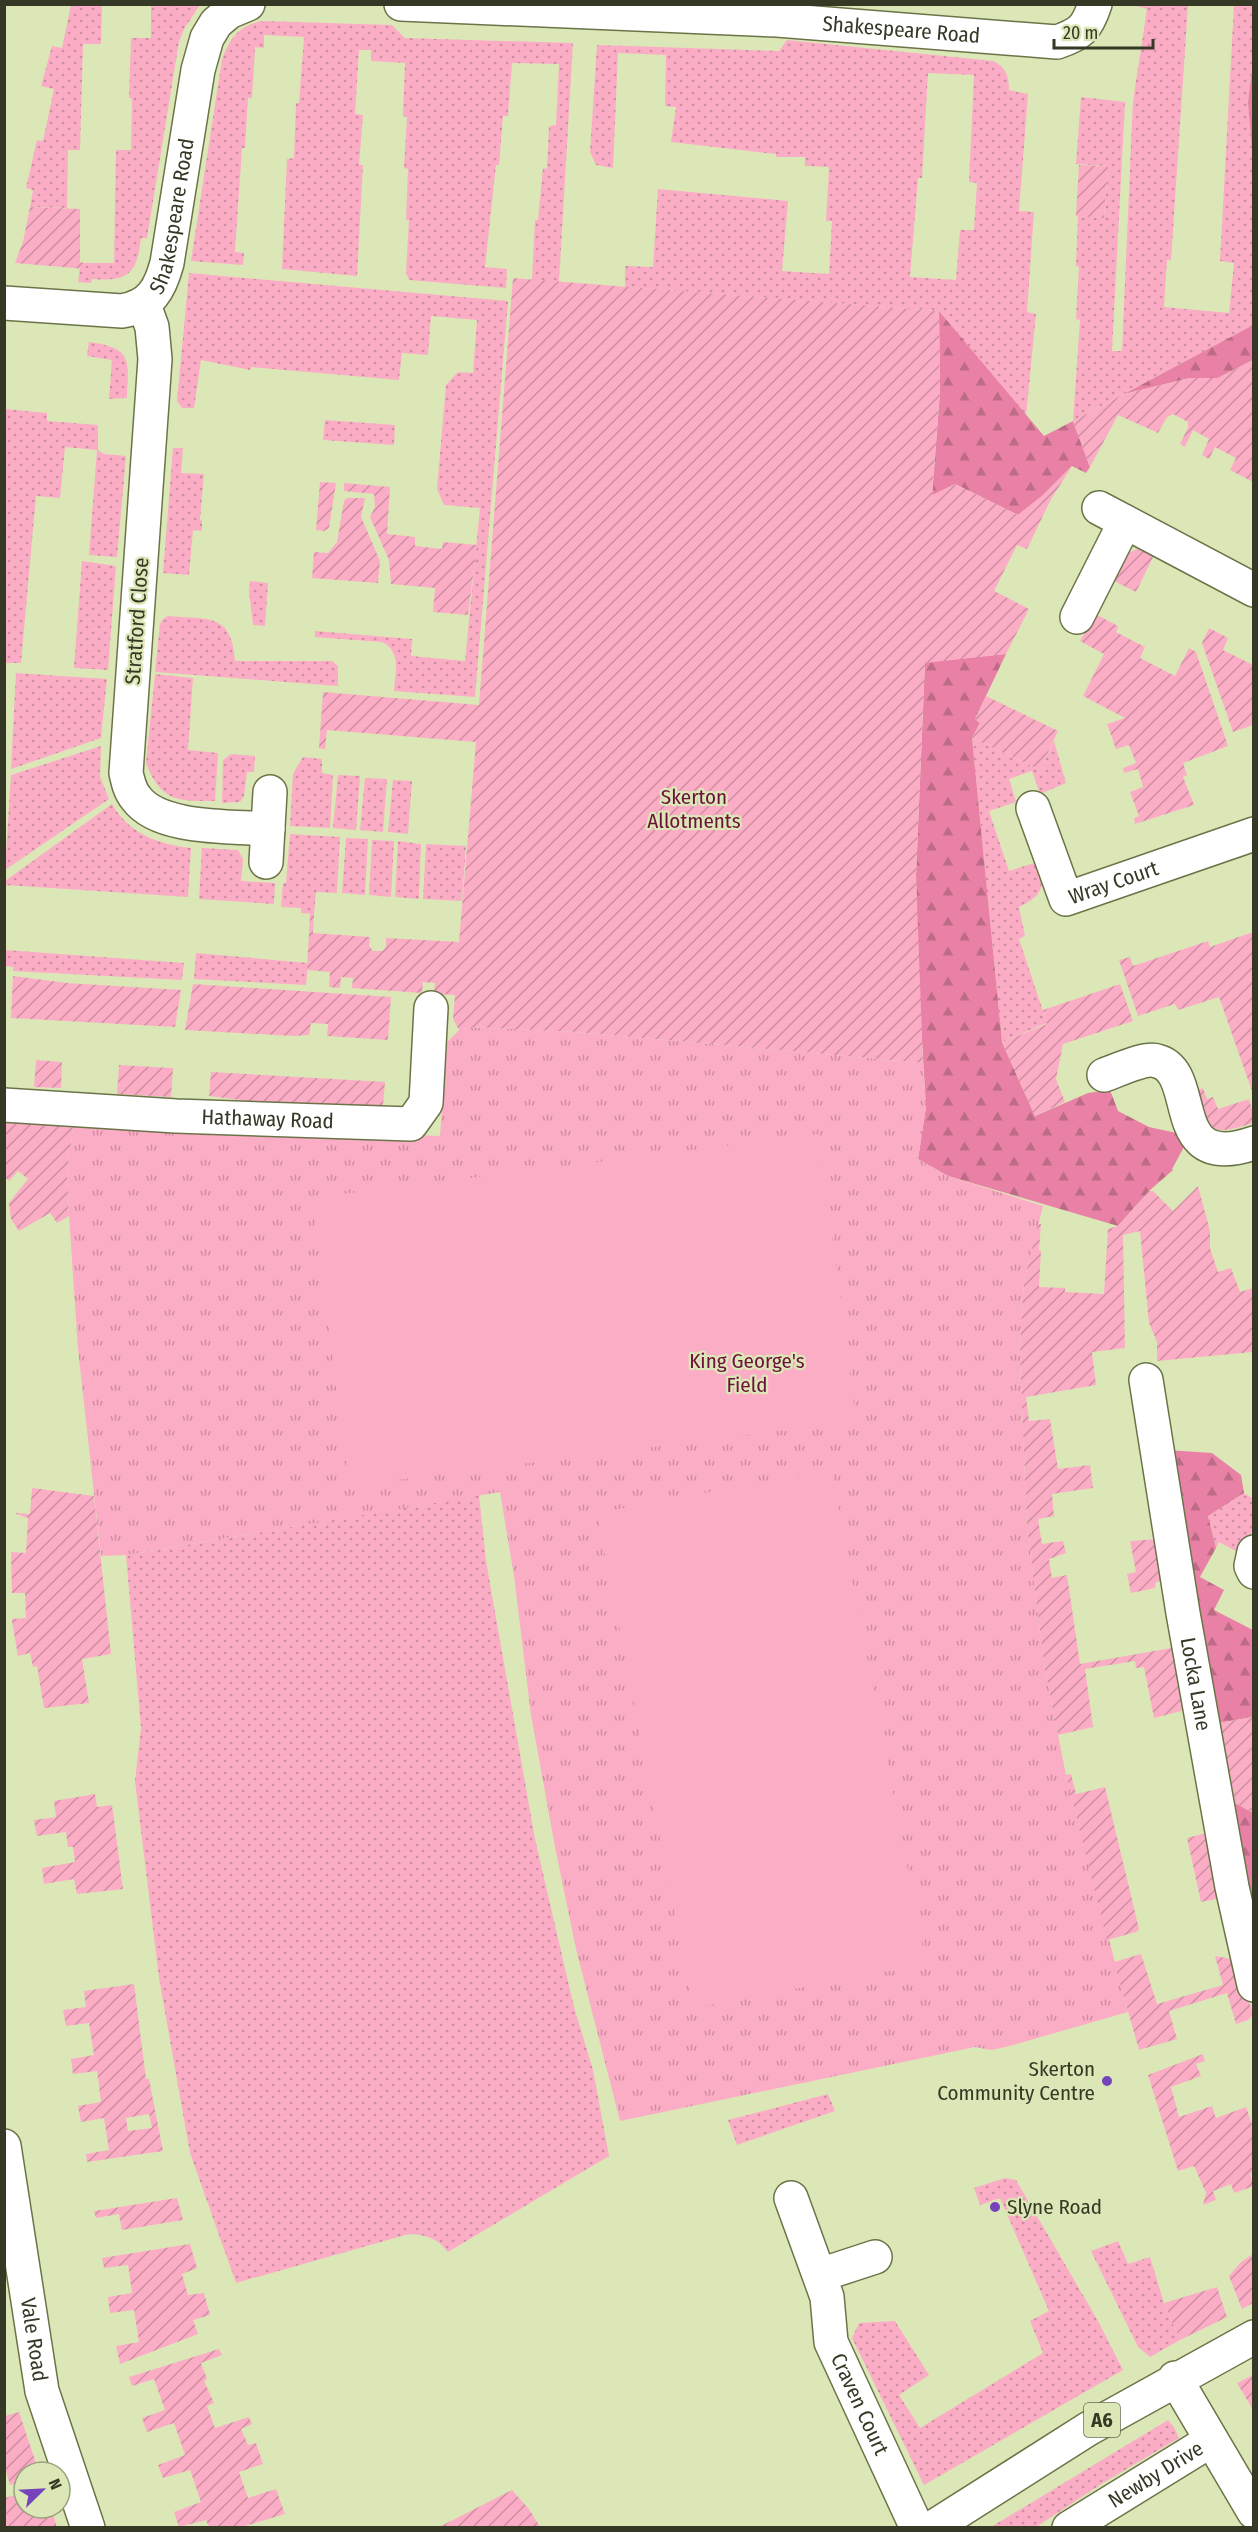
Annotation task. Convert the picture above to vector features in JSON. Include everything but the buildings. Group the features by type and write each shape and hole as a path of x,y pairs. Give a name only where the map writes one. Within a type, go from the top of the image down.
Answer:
{"street":[{"name":"Shakespeare Road","path":"4,303 109,312 134,309 154,297 161,284 167,262 198,70 207,38 216,23 229,12 248,4"},
{"name":"Shakespeare Road","path":"401,4 846,14 1057,42 1076,36 1089,22 1095,4"},
{"name":"Stratford Close","path":"144,305 152,327 155,359 126,772 137,800 156,814 176,821 198,824 268,829"},
{"path":"1077,617 1112,515 1254,590"},
{"path":"266,862 270,792"},
{"name":"Wray Court","path":"1033,808 1066,899 1254,834"},
{"name":"Hathaway Road","path":"4,1105 176,1116 411,1124 426,1103 431,1008"},
{"path":"1104,1075 1149,1060 1162,1063 1169,1068 1176,1079 1198,1138 1216,1149 1226,1150 1254,1143"},
{"name":"Locka Lane","path":"1146,1380 1183,1613 1232,1887 1254,1985"},
{"path":"1254,1552 1251,1566 1254,1572"},
{"name":"Vale Road","path":"4,2146 42,2391 88,2528"},
{"name":"Craven Court","path":"791,2198 827,2297 831,2342 917,2528"},
{"path":"820,2276 875,2257"},
{"name":"A6","path":"932,2528 1088,2429 1175,2378 1254,2337"},
{"path":"1175,2378 1210,2441 1254,2512"},
{"name":"Newby Drive","path":"1069,2528 1210,2441"}],"green space":[{"path":"71,5 102,5 101,44 83,44 80,150 68,150 67,208 30,207 33,190 26,188 37,140 43,141 54,89 41,86 52,46 62,48"},
{"path":"151,5 200,5 184,29 179,42 147,238 141,238 137,260 133,268 122,277 92,279 91,283 78,282 80,268 85,268 85,263 114,263 116,150 131,150 132,99 129,98 131,38 151,38"},
{"path":"1133,5 1188,5 1171,260 1167,260 1164,307 1229,313 1234,263 1220,261 1234,5 1253,5 1253,61 1248,102 1254,160 1253,325 1073,421 1080,320 1076,319 1079,267 1076,266 1078,216 1104,218 1108,166 1076,164 1081,97 1125,102 1112,351 1122,351 1133,101 1147,9"},
{"path":"264,21 392,25 405,38 573,43 559,282 532,280 535,220 538,220 543,168 547,169 549,126 556,125 559,64 512,63 508,116 503,116 499,165 496,165 485,267 507,269 506,288 409,280 406,273 409,220 406,220 408,169 404,168 407,117 403,116 405,63 371,61 371,50 359,50 355,114 363,115 359,165 363,165 357,276 282,269 287,159 294,158 296,103 299,103 304,37 264,35 264,48 255,47 252,98 248,98 245,148 242,148 235,252 244,253 243,265 191,261 222,59 237,33 248,25"},
{"path":"787,40 993,61 1006,72 1009,90 1028,94 1019,211 1034,212 1027,312 1036,314 1026,416 939,311 625,287 625,266 653,267 658,189 788,201 782,271 829,274 832,221 826,221 829,167 805,166 805,157 776,157 776,154 671,142 676,107 665,106 666,55 618,53 613,168 596,165 590,152 597,45 779,51","holes":["928,73 974,75 969,182 977,183 974,230 960,230 956,280 910,277 918,178 922,178"]},
{"path":"1253,61 1253,160 1248,102"},
{"path":"1079,165 1108,166 1104,218 1076,216"},
{"path":"30,207 80,209 80,262 85,263 85,269 15,263 23,242"},
{"path":"189,273 508,301 475,697 394,691 396,663 388,646 382,642 315,637 315,631 412,639 411,656 465,661 480,508 444,505 437,489 446,385 458,372 473,373 477,320 431,316 428,355 402,353 399,380 251,367 250,370 201,360 194,408 182,408 177,401"},
{"name":"Skerton Allotments","path":"513,278 939,311 940,392 932,495 955,484 1018,515 1042,496 1072,466 1050,501 1028,547 1026,549 1017,545 994,591 1029,609 1006,654 925,663 916,875 923,1063 576,1032 470,1027 459,1030 453,1019 455,995 434,994 435,983 423,982 422,993 352,988 353,978 341,977 340,988 329,987 330,972 307,970 310,914 314,914 313,933 370,937 369,946 373,951 382,951 386,947 386,938 459,942 476,742 327,730 325,749 319,748 323,692 479,705"},
{"path":"939,311 1044,436 1073,421 1090,467 1086,473 1072,466 1042,496 1018,515 955,484 932,496 940,392"},
{"path":"1253,325 1253,360 1218,378 1190,378 1124,394"},
{"path":"89,342 113,348 125,358 128,374 127,398 109,399 112,360 87,356"},
{"path":"1253,360 1253,482 1230,470 1236,458 1215,447 1209,459 1202,455 1209,439 1193,430 1185,447 1180,444 1188,428 1188,422 1173,414 1167,417 1158,433 1118,415 1090,467 1073,421 1124,394 1190,378 1218,378"},
{"path":"5,409 47,413 47,421 98,425 98,450 104,454 126,456 117,557 89,555 97,450 65,447 60,498 36,496 21,663 5,663"},
{"path":"325,420 395,425 394,445 323,440"},
{"path":"173,448 183,448 181,473 204,474 200,520 202,531 193,530 189,575 163,573"},
{"path":"320,482 336,483 329,528 324,531 316,530"},
{"path":"344,483 390,487 387,534 415,537 415,546 442,549 443,542 477,545 468,615 433,612 435,588 391,584 389,560 370,517 375,507 374,494 344,491"},
{"path":"347,498 365,498 361,517 380,561 378,583 312,578 314,552 328,553 337,542 344,501"},
{"path":"1139,548 1156,551 1136,592 1112,580 1126,554"},
{"path":"82,561 116,566 108,670 74,668"},
{"path":"250,581 268,583 265,626 253,625"},
{"path":"1095,614 1118,626 1116,632 1145,647 1140,658 1175,676 1189,648 1196,652 1228,746 1183,763 1187,775 1183,777 1194,805 1135,824 1134,818 1139,816 1130,792 1143,787 1138,769 1124,773 1123,768 1136,763 1129,745 1116,749 1107,724 1125,718 1083,696 1104,654 1080,641"},
{"path":"168,616 206,619 223,626 233,645 235,661 332,661 338,666 338,686 155,672 160,624"},
{"path":"1209,628 1228,638 1223,650 1253,665 1253,725 1233,732 1202,643"},
{"path":"1006,654 975,719 980,723 972,738 1002,1042 1035,1116 1088,1093 1110,1090 1118,1111 1149,1127 1181,1134 1185,1145 1173,1170 1149,1191 1118,1226 948,1176 918,1159 926,1107 918,975 916,875 925,662"},
{"path":"16,673 107,679 101,738 11,769"},
{"path":"155,674 193,678 188,750 218,753 215,801 190,801 172,797 164,792 152,776 146,763"},
{"path":"986,696 1058,731 1040,770 972,738 980,723 975,719"},
{"path":"972,738 1040,770 1054,741 1066,783 1040,794 1032,771 1009,779 1016,802 989,811 1009,871 1041,861 1042,870 1042,883 1038,894 1019,907 1025,936 1019,939 1047,1023 1002,1042"},
{"path":"101,746 100,777 109,799 5,870 11,775"},
{"path":"231,754 255,756 254,772 247,772 244,796 240,802 222,803 223,760"},
{"path":"303,757 322,759 322,773 333,775 330,828 290,826 293,774"},
{"path":"338,775 360,776 356,830 333,828"},
{"path":"365,778 387,779 383,832 360,830"},
{"path":"393,780 412,781 408,834 388,832"},
{"path":"112,804 127,823 146,836 167,844 191,848 188,897 5,885 5,881"},
{"path":"290,834 340,837 337,893 316,892 314,914 301,913 301,908 281,907 283,883 286,883"},
{"path":"346,838 368,839 365,895 342,893"},
{"path":"372,840 394,841 391,897 369,895"},
{"path":"398,841 421,844 419,899 395,897"},
{"path":"426,844 466,846 462,901 423,899"},
{"path":"202,848 238,850 243,859 241,881 275,883 274,904 199,899"},
{"path":"1254,932 1253,1094 1219,997 1178,1010 1175,1004 1138,1016 1119,960 1130,957 1133,966 1208,941 1210,947"},
{"path":"5,950 184,963 182,980 13,971 13,967 5,966"},
{"path":"196,953 308,963 306,985 194,979"},
{"path":"13,976 67,983 181,990 175,1027 11,1018"},
{"path":"193,984 391,997 388,1040 327,1036 328,1024 311,1023 309,1035 294,1036 185,1030"},
{"path":"1120,984 1133,1021 1063,1044 1056,1079 1065,1102 1035,1116 1002,1042 1047,1024 1043,1010"},
{"name":"King George's Field","path":"469,1027 576,1032 923,1063 926,1107 918,1159 948,1176 1043,1206 1024,1281 1021,1325 1020,1358 1027,1528 1045,1670 1066,1775 1128,2012 1006,2047 991,2050 975,2047 620,2121 576,1949 555,1847 531,1715 514,1576 500,1492 126,1555 101,1556 78,1349 69,1216 67,1172 74,1120 440,1136 447,1042 459,1030"},
{"path":"36,1060 62,1062 61,1088 34,1087"},
{"path":"119,1065 173,1068 171,1097 117,1094"},
{"path":"211,1072 385,1082 383,1106 263,1103 209,1096"},
{"path":"1203,1088 1207,1099 1213,1097 1218,1109 1249,1099 1253,1123 1227,1130 1213,1128 1203,1116 1193,1092"},
{"path":"5,1116 74,1120 67,1172 69,1216 57,1223 50,1213 19,1231 11,1219 9,1203 28,1179 18,1171 9,1181 5,1177"},
{"path":"819,1134 856,1421 349,1486 312,1198"},
{"path":"1198,1186 1210,1231 1210,1248 1218,1272 1231,1268 1240,1292 1253,1288 1253,1352 1157,1361 1157,1342 1149,1323 1140,1231 1123,1235 1125,1348 1092,1352 1096,1385 1026,1397 1029,1421 1050,1419 1058,1469 1090,1465 1093,1488 1052,1494 1054,1516 1038,1519 1042,1544 1063,1541 1066,1553 1049,1559 1052,1578 1067,1575 1080,1664 1177,1647 1189,1709 1154,1718 1144,1667 1136,1668 1135,1661 1085,1669 1093,1727 1058,1735 1045,1670 1027,1528 1020,1358 1024,1281 1038,1224 1041,1224 1039,1287 1065,1288 1065,1292 1104,1294 1108,1229 1118,1226 1149,1191 1153,1191 1173,1211"},
{"path":"1167,1450 1212,1453 1241,1475 1244,1493 1208,1516 1216,1548 1200,1577 1224,1590 1214,1610 1253,1630 1253,1717 1213,1724"},
{"path":"831,1469 926,1964 693,2008 597,1513"},
{"path":"32,1488 94,1496 111,1654 82,1659 89,1703 44,1708 37,1666 33,1667 30,1653 18,1656 12,1619 26,1618 25,1593 12,1593 11,1552 26,1553 28,1518 16,1513 30,1514"},
{"path":"1244,1493 1252,1498 1253,1528 1243,1555 1219,1542 1216,1548 1208,1516"},
{"path":"479,1495 486,1561 535,1839 574,2007 593,2070 609,2156 448,2252 440,2243 431,2238 409,2234 236,2283 190,2153 159,1978 135,1781 141,1728 126,1555"},
{"path":"1158,1539 1165,1581 1156,1582 1155,1588 1131,1593 1127,1574 1136,1572 1130,1541"},
{"path":"1253,1717 1253,1813 1226,1798 1213,1724"},
{"path":"1071,1774 1076,1794 1105,1787 1139,1929 1136,1932 1107,1940 1066,1775"},
{"path":"95,1794 97,1807 112,1805 123,1889 77,1894 74,1879 44,1884 42,1868 75,1862 73,1847 68,1847 66,1832 37,1836 34,1820 56,1817 54,1801"},
{"path":"1226,1798 1253,1813 1253,1954"},
{"path":"1210,1832 1222,1898 1201,1902 1187,1838"},
{"path":"1141,1954 1157,2004 1223,1985 1215,1956 1238,1960 1253,2015 1248,2020 1236,2024 1227,1993 1169,2011 1177,2039 1139,2050 1114,1962"},
{"path":"134,1984 146,2079 149,2079 163,2151 87,2162 86,2154 109,2150 104,2118 81,2122 78,2106 101,2102 97,2071 73,2074 71,2059 94,2055 89,2023 66,2026 63,2010 86,2007 84,1991","holes":["149,2114 152,2128 128,2131 126,2118"]},
{"path":"1203,2054 1205,2061 1196,2064 1201,2076 1171,2087 1179,2117 1212,2106 1216,2118 1246,2107 1253,2127 1253,2173 1250,2174 1254,2186 1234,2193 1231,2184 1213,2191 1216,2200 1203,2205 1206,2193 1194,2166 1178,2171 1148,2075"},
{"path":"828,2094 835,2111 737,2145 728,2120"},
{"path":"1005,2178 1016,2180 1098,2321 1123,2370 924,2485 852,2338 859,2323 895,2321 929,2375 899,2395 920,2428 1043,2353 1030,2321 1049,2311 1000,2198 980,2205 974,2188"},
{"path":"177,2198 183,2220 122,2230 119,2214 96,2218 94,2211"},
{"path":"1118,2241 1128,2264 1150,2257 1164,2303 1180,2340 1150,2357 1138,2347 1091,2251"},
{"path":"190,2244 197,2268 182,2274 188,2295 204,2293 210,2315 193,2320 198,2334 120,2364 116,2346 139,2342 134,2310 110,2313 108,2297 132,2293 128,2265 104,2268 102,2258"},
{"path":"1253,2254 1253,2303 1242,2309 1229,2276 1241,2262"},
{"path":"1217,2287 1227,2317 1180,2340 1164,2303"},
{"path":"219,2349 222,2355 201,2363 207,2379 204,2381 214,2403 207,2406 215,2428 249,2417 252,2424 241,2429 248,2445 256,2443 263,2464 239,2472 248,2498 276,2489 285,2514 242,2527 209,2527 206,2520 179,2527 174,2512 201,2502 190,2470 163,2478 158,2465 185,2455 174,2423 147,2432 142,2418 165,2410 154,2379 132,2386 129,2377"},
{"path":"1253,2375 1253,2410 1237,2383"},
{"path":"19,2412 35,2460 12,2460 12,2484 10,2485 5,2468 5,2416"},
{"path":"1168,2420 1179,2438 1103,2483 1036,2527 991,2527"},
{"path":"512,2490 529,2509 540,2527 441,2526"},
{"path":"12,2496 12,2520 55,2520 57,2527 5,2527 5,2498"}],"place":[{"name":"Skerton Community Centre","path":"1107,2081"},
{"name":"Slyne Road","path":"995,2207"}]}
